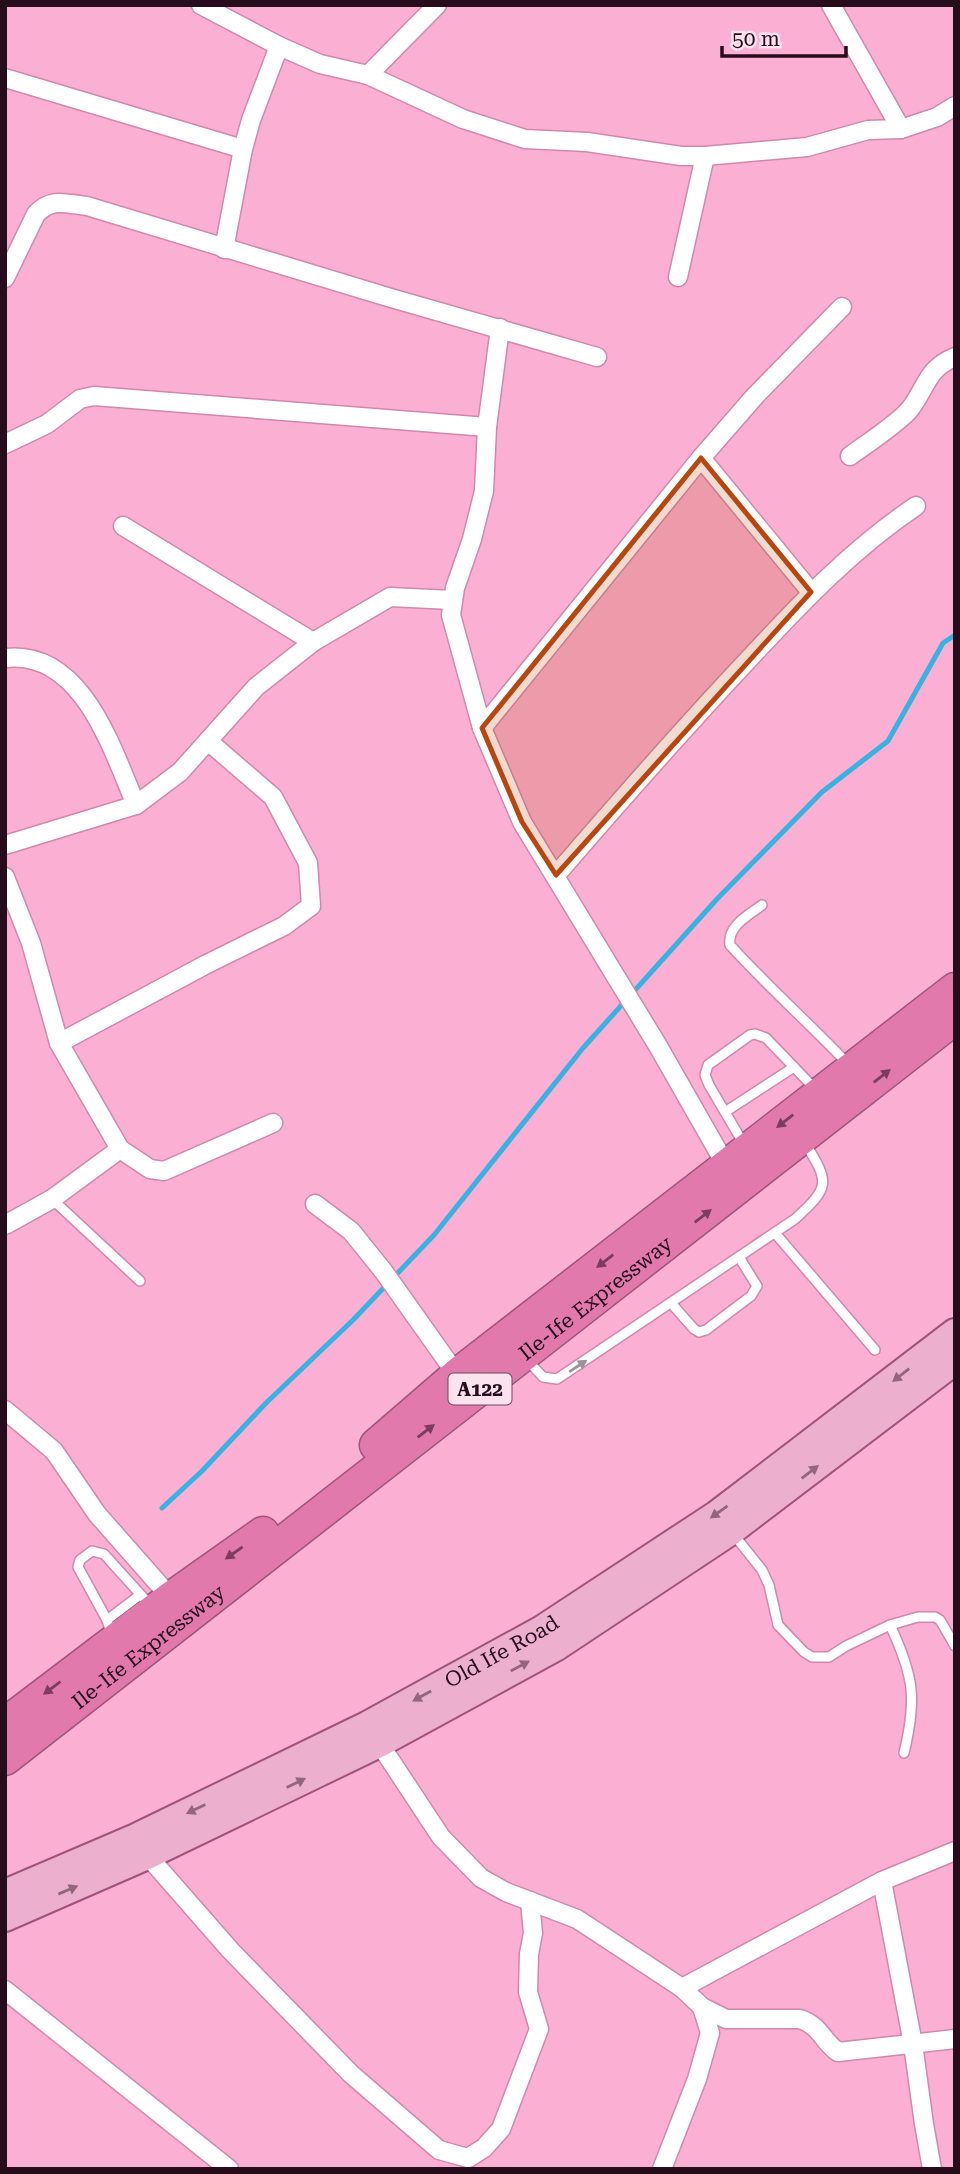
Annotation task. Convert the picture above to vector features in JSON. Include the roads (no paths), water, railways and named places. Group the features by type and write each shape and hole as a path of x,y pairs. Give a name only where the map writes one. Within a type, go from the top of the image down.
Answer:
{"highway":[{"name":"Ile-Ife Expressway","path":"5,1724 110,1631 314,1497 457,1376 955,989"},
{"name":"Ile-Ife Expressway","path":"5,1759 955,1018"}],"main road":[{"name":"Old Ife Road","path":"5,1917 147,1855 367,1726 542,1630 717,1514 955,1333"},
{"name":"Old Ife Road","path":"5,1894 136,1838 379,1743 555,1647 730,1531 955,1360"}],"street":[{"path":"201,5 278,46 320,64 368,75 463,119 525,139 587,142 681,156 705,156 807,147 868,130 901,128 937,117 955,106"},
{"path":"368,75 437,5"},
{"path":"831,5 901,128"},
{"path":"224,249 243,149 278,46"},
{"path":"5,78 243,149"},
{"path":"678,277 705,156"},
{"path":"5,277 36,214 43,206 52,202 87,206 224,249 597,356"},
{"path":"482,728 701,458 755,396 842,307"},
{"path":"500,328 487,427 484,491 452,600 451,615 482,728 523,822 601,954 657,1046 737,1158"},
{"path":"850,456 910,410 930,374 942,362 955,357"},
{"path":"5,444 47,424 80,399 94,396 487,427"},
{"path":"701,458 811,592"},
{"path":"556,875 676,737 811,592 880,530 916,506"},
{"path":"123,526 313,642"},
{"path":"5,845 136,805 180,772 256,687 313,642 390,597 452,600"},
{"path":"5,658 35,659 64,677 82,694 104,729 136,805"},
{"path":"59,1043 205,965 285,926 311,906 307,863 273,797 208,741"},
{"path":"5,877 31,943 59,1043 120,1149 150,1169 164,1171 273,1123"},
{"path":"5,1225 52,1199 120,1149"},
{"path":"315,1204 351,1231 384,1272 457,1376"},
{"path":"5,1410 54,1451 155,1601"},
{"path":"379,1743 441,1837 481,1878 506,1892 578,1919 682,1988 702,2007 726,2019 800,2019 809,2022 821,2032 830,2047 838,2052 955,2039"},
{"path":"682,1988 882,1881 955,1851"},
{"path":"147,1855 231,1951 351,2074 439,2150 468,2158 484,2148 501,2129 539,2029 528,1992 533,1933 530,1901"},
{"path":"882,1881 913,2044 923,2124 932,2169"},
{"path":"5,1990 229,2169"},
{"path":"662,2169 697,2079 710,2033 702,2007"}],"lane":[{"path":"762,905 732,930 730,944 767,985 790,1004 853,1069"},
{"path":"737,1158 725,1112 709,1085 705,1070 708,1065 755,1034 766,1038 820,1094"},
{"path":"725,1112 794,1067"},
{"path":"523,1356 543,1377 557,1379 775,1233 811,1204 822,1190 822,1170 802,1138"},
{"path":"52,1199 140,1281"},
{"path":"775,1233 875,1350"},
{"path":"671,1303 694,1329 699,1332 706,1330 751,1296 757,1286 739,1257"},
{"path":"730,1531 766,1577 778,1625 812,1657 829,1657 890,1625 918,1617 935,1617 940,1620 955,1646"},
{"path":"110,1631 78,1567 80,1560 92,1551 100,1551 155,1601"},
{"path":"890,1625 911,1678 912,1712 904,1753"}],"waterway":[{"path":"162,1508 353,1320 434,1235 583,1048 717,899 822,792 888,741 943,643 955,635"}]}
